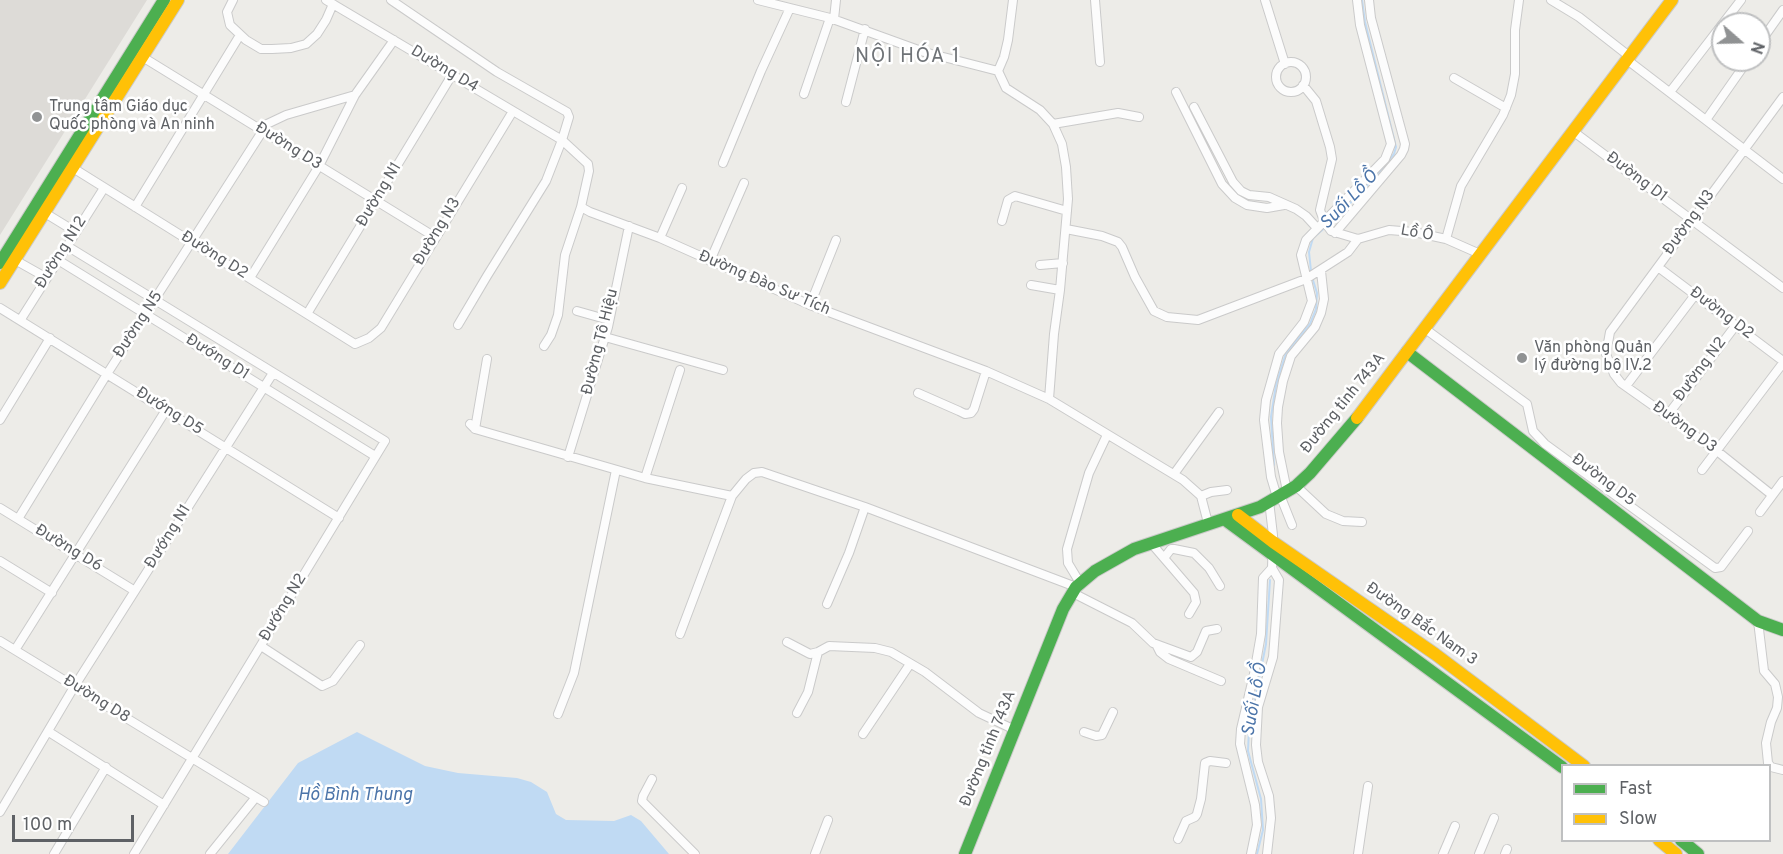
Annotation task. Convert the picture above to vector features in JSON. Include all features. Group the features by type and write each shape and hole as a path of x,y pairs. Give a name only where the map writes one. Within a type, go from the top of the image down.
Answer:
{"main road":[{"path":"0,263 68,166 136,53 164,0"},
{"path":"136,53 178,0"},
{"name":"Đường tỉnh 743A","path":"965,854 1063,609 1077,587 1095,571 1113,560 1151,543 1260,507 1310,473 1350,428 1672,0"},
{"path":"0,283 45,213 68,166"},
{"name":"Đường D5","path":"1407,352 1758,621 1783,630"},
{"name":"Đường Bắc Nam 3","path":"1238,514 1273,542 1435,654 1583,764"},
{"name":"Đường Bắc Nam 3","path":"1224,519 1273,562 1561,766"},
{"path":"1661,842 1676,854"},
{"path":"1683,842 1698,854"}],"street":[{"path":"233,0 227,12 230,25 261,49 291,48 306,44 317,34 326,20 330,2"},
{"path":"391,0 497,72 567,112 569,117 546,181 458,325"},
{"path":"758,0 795,6 865,29 924,52 998,70"},
{"path":"804,94 832,19 836,0"},
{"path":"1014,0 1008,40 998,70 1006,88 1040,110 1053,124 1062,144 1066,167 1066,229 1049,399"},
{"path":"1095,0 1100,62"},
{"path":"1265,0 1285,64"},
{"path":"1329,227 1385,159 1391,144 1360,25 1357,0"},
{"path":"1329,227 1401,156 1405,144 1371,18 1369,0"},
{"path":"1446,239 1461,186 1506,108 1511,95 1515,74 1515,30 1519,0"},
{"path":"1551,0 1579,17 1670,92 1783,179"},
{"path":"1670,92 1741,0"},
{"name":"Dường D4","path":"330,2 562,140"},
{"path":"723,163 761,71 795,6"},
{"path":"1771,27 1783,10"},
{"path":"846,102 865,29"},
{"path":"135,207 240,35"},
{"path":"250,278 319,166 355,95 394,40"},
{"name":"Đường D3","path":"136,53 435,237"},
{"path":"1292,62 1301,66 1306,74 1303,85 1293,91 1284,89 1280,86 1277,72 1285,64 1292,62"},
{"path":"1706,120 1740,72"},
{"name":"Đường N1","path":"307,314 452,75"},
{"path":"1454,78 1506,108"},
{"path":"1303,85 1316,100 1330,147 1332,159 1320,210 1329,227"},
{"path":"1176,92 1222,184 1235,198 1247,205 1267,208 1284,205"},
{"path":"262,131 274,120 355,95"},
{"name":"Đường N3","path":"1605,354 1610,332 1783,97"},
{"path":"1194,107 1233,182 1241,191 1250,195 1269,197 1296,209 1317,228"},
{"name":"Đường N3","path":"355,344 369,338 381,328 513,111"},
{"path":"1053,124 1119,113 1139,117"},
{"name":"Đường N5","path":"18,519 107,374 262,131"},
{"name":"Đường D1","path":"1574,132 1783,288"},
{"path":"544,346 551,335 558,315 565,255 581,207 589,171 588,164 562,140"},
{"name":"Đường D2","path":"68,166 355,344"},
{"path":"710,261 744,183"},
{"name":"Đường N12","path":"21,319 104,188"},
{"path":"660,238 682,188"},
{"path":"1002,221 1008,200 1015,196 1067,211"},
{"name":"Đường Đào Sư Tích","path":"581,207 660,238 810,305 986,371 1049,399 1174,474 1201,496"},
{"path":"45,213 76,232"},
{"name":"Đường Tô Hiệu","path":"568,457 605,337 629,226"},
{"path":"1066,229 1102,236 1118,242 1154,311 1167,317 1198,320 1314,275 1348,252 1358,239 1329,227 1317,228 1306,240 1301,255 1314,275 1324,299 1321,313 1315,327 1287,341 1279,354 1266,400 1264,420 1271,477 1282,494 1343,521 1362,522"},
{"name":"Lồ Ô","path":"1358,239 1381,231 1399,230 1446,239 1480,254"},
{"path":"810,305 836,240"},
{"name":"Đướng D1","path":"67,246 385,441"},
{"path":"15,260 47,278"},
{"name":"Đướng D1","path":"58,261 375,456"},
{"path":"1040,265 1063,263"},
{"name":"Đường D2","path":"1658,267 1783,362"},
{"path":"104,289 113,274"},
{"path":"1292,525 1282,494 1278,407 1291,356 1304,333 1312,301 1314,275"},
{"path":"1031,285 1060,290"},
{"path":"1626,386 1695,295"},
{"name":"Đướng D5","path":"0,308 339,518"},
{"path":"577,311 609,320"},
{"path":"186,339 195,324"},
{"name":"Đường N2","path":"1667,416 1736,325"},
{"path":"1424,328 1527,404 1533,431 1545,444 1715,568 1721,567 1748,531"},
{"path":"605,337 723,370"},
{"path":"0,420 50,338"},
{"path":"218,359 226,344"},
{"name":"Đường D3","path":"1605,354 1614,374 1626,386 1717,451 1772,495"},
{"path":"487,359 472,426 568,457 645,478 732,496"},
{"path":"1702,470 1783,362"},
{"path":"645,478 680,370"},
{"path":"918,393 965,414 971,413 978,401 986,371"},
{"path":"263,387 273,373"},
{"name":"Đướng N1","path":"0,812 74,687 263,387"},
{"path":"15,650 166,410"},
{"path":"1174,474 1218,412"},
{"path":"337,432 345,417"},
{"path":"1077,587 1068,563 1067,549 1089,473 1107,435"},
{"name":"Đướng N2","path":"134,854 385,441"},
{"path":"558,714 574,673 616,470"},
{"path":"680,634 732,496 746,479 762,471 865,507 1077,587 1132,623 1153,643 1191,657"},
{"path":"1760,512 1783,481"},
{"path":"1208,523 1201,496 1227,490"},
{"path":"1267,854 1271,818 1269,796 1258,762 1256,725 1258,707 1273,657 1279,580 1273,562 1273,542 1282,494"},
{"path":"827,604 849,553 865,507"},
{"name":"Đường D6","path":"0,508 135,591"},
{"path":"1151,543 1196,598 1190,614"},
{"path":"1164,558 1174,549 1194,554 1209,568 1220,586"},
{"path":"0,561 52,593"},
{"path":"1251,854 1257,825 1255,805 1240,744 1241,729 1261,634 1263,578 1273,562"},
{"path":"1758,621 1764,671 1775,684 1778,697 1777,708 1766,743 1769,764"},
{"path":"1190,668 1191,657 1197,652 1204,634 1217,629"},
{"name":"Đường D8","path":"0,641 264,802"},
{"path":"787,642 805,652 818,652 829,646 875,648 891,652 925,672 979,712 1015,730"},
{"path":"261,646 322,686 333,681 360,645"},
{"path":"1157,645 1160,652 1169,659 1221,681"},
{"path":"797,713 807,697 818,652"},
{"path":"862,734 910,664"},
{"path":"1084,732 1096,736 1102,735 1113,712"},
{"path":"49,732 164,805"},
{"path":"1178,839 1186,821 1192,820 1197,814 1205,763 1210,761 1226,763"},
{"path":"54,854 106,767"},
{"path":"652,779 642,801 695,854"},
{"path":"1358,854 1368,786"},
{"path":"210,854 256,797"},
{"path":"1479,854 1494,818"},
{"path":"815,854 828,820"},
{"path":"1443,854 1455,826"}],"shaded area":[{"name":"Trung tâm Giáo dục Quốc phòng và An ninh","path":"0,0 147,0 0,235"}],"water":[{"name":"Hồ Bình Thung","path":"357,732 425,766 458,773 517,778 531,782 547,792 556,814 566,820 614,821 631,815 641,821 669,854 228,854 298,763"}],"waterway":[{"name":"Suối Lồ Ồ","path":"1311,271 1309,252 1313,238 1336,218 1377,175 1394,154 1396,147 1365,22 1362,0"},
{"name":"Suối Lồ Ồ","path":"1274,465 1271,417 1276,385 1286,353 1310,324 1316,309 1317,293 1312,277"},
{"name":"Suối Lồ Ồ","path":"1257,854 1263,830 1261,799 1248,751 1249,729 1266,644 1270,580"}],"traffic: fast":[{"path":"0,263 164,0"},
{"path":"1407,352 1758,621 1783,630"},
{"path":"965,854 1063,609 1076,587 1095,571 1134,549 1260,507 1296,486 1357,418"},
{"path":"1224,519 1561,766"},
{"path":"1683,842 1698,854"}],"traffic: slow":[{"path":"0,283 178,0"},
{"path":"1357,418 1672,0"},
{"path":"1238,515 1273,542 1435,654 1581,764"},
{"path":"1661,842 1676,854"}],"place":[{"name":"Trung tâm Giáo dục Quốc phòng và An ninh","path":"37,117"},
{"name":"Văn phòng Quản lý đường bộ IV.2","path":"1522,358"}],"district":[{"name":"NỘI HÓA 1","path":"908,58"}]}
